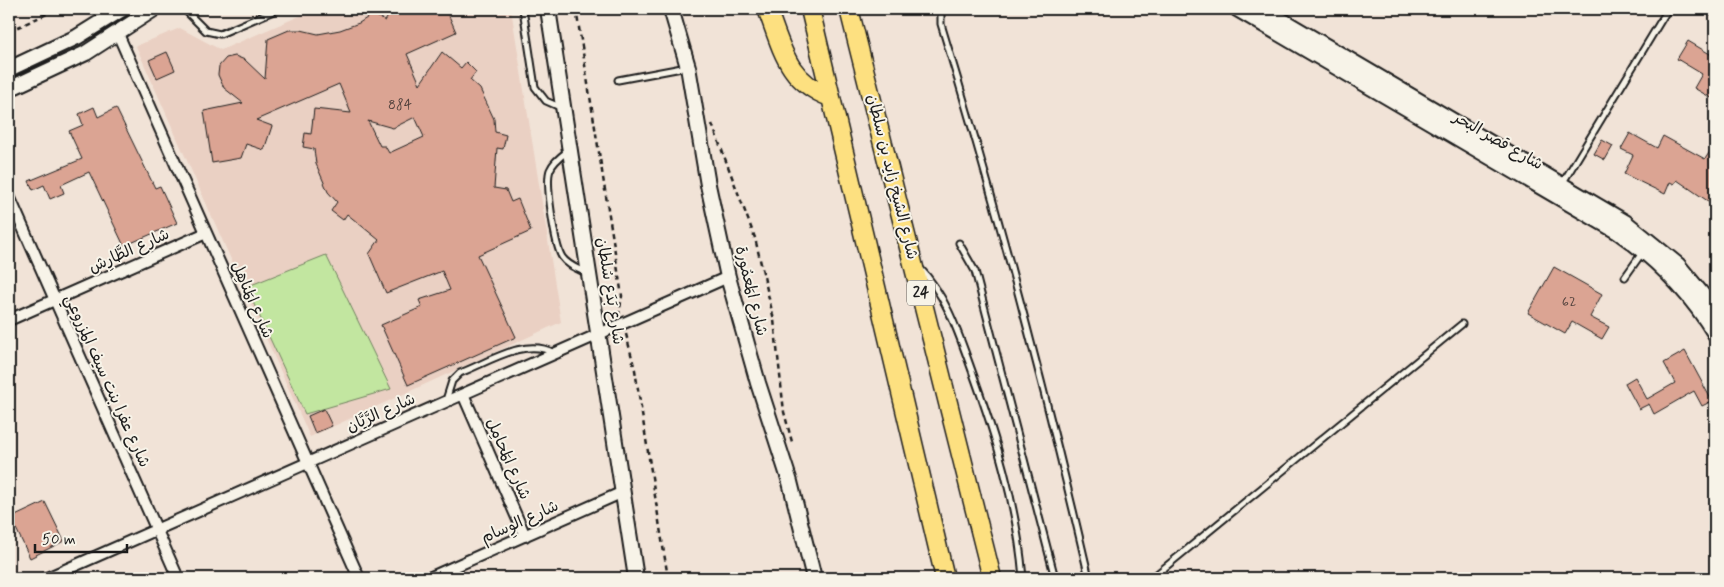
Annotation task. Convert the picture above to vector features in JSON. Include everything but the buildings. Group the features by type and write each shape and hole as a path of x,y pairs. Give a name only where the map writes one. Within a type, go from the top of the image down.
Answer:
{"highway":[{"path":"767,9 792,70 809,87 830,96"},
{"path":"810,9 945,578"},
{"name":"شارع الشيخ زايد بن سلطان","path":"849,9 992,578"}],"street":[{"path":"9,69 77,37 122,9"},
{"path":"9,89 69,62 118,34 154,9"},
{"name":"شارع بَدَع سُلطان","path":"548,9 636,578"},
{"name":"شارع المَعمُورة","path":"671,9 688,67 708,185 728,277 750,356 790,482 814,578"},
{"name":"شارع قصر البحر","path":"1237,9 1559,189 1606,210 1647,246 1684,290 1715,334"},
{"name":"شارع قصر البحر","path":"1262,9 1559,189"},
{"name":"شارع المَناهِل","path":"118,34 359,578"},
{"name":"شارع عفرا بنت سيف المزروعي","path":"9,196 178,578"},
{"name":"شارع الطَّارِش","path":"9,320 206,233"},
{"name":"شارع قصر البحر","path":"1647,246 1678,265 1715,310"},
{"name":"شارع الرَّيَّان","path":"47,578 446,400 728,277"},
{"name":"شارع المَحامِل","path":"463,394 525,536"},
{"name":"شارع الوِسام","path":"429,578 623,492"}],"lane":[{"path":"184,9 201,27 213,34 227,31 278,9"},
{"path":"523,9 535,87 546,101 564,109"},
{"path":"941,9 941,24 1028,325 1089,578"},
{"path":"1559,189 1668,9"},
{"path":"1708,9 1715,13"},
{"path":"618,80 688,67"},
{"path":"570,149 556,161 548,177 558,244 562,257 567,263 590,275"},
{"path":"959,244 975,271 1055,578"},
{"path":"1625,277 1647,246"},
{"path":"913,260 931,280 947,307 993,429 1013,503 1024,578"},
{"path":"1152,578 1462,324"},
{"path":"446,400 452,382 460,373 525,347 542,347 555,353"}],"path":[{"path":"9,31 58,9"},
{"path":"576,9 622,296 619,315"},
{"path":"710,118 755,238 774,320 784,412 794,450"},
{"path":"626,334 635,370 668,578"}],"shaded area":[{"path":"316,9 511,9 561,322 310,437 136,46 180,28 221,50"}],"green space":[{"path":"326,255 391,389 305,414 246,287"}]}
